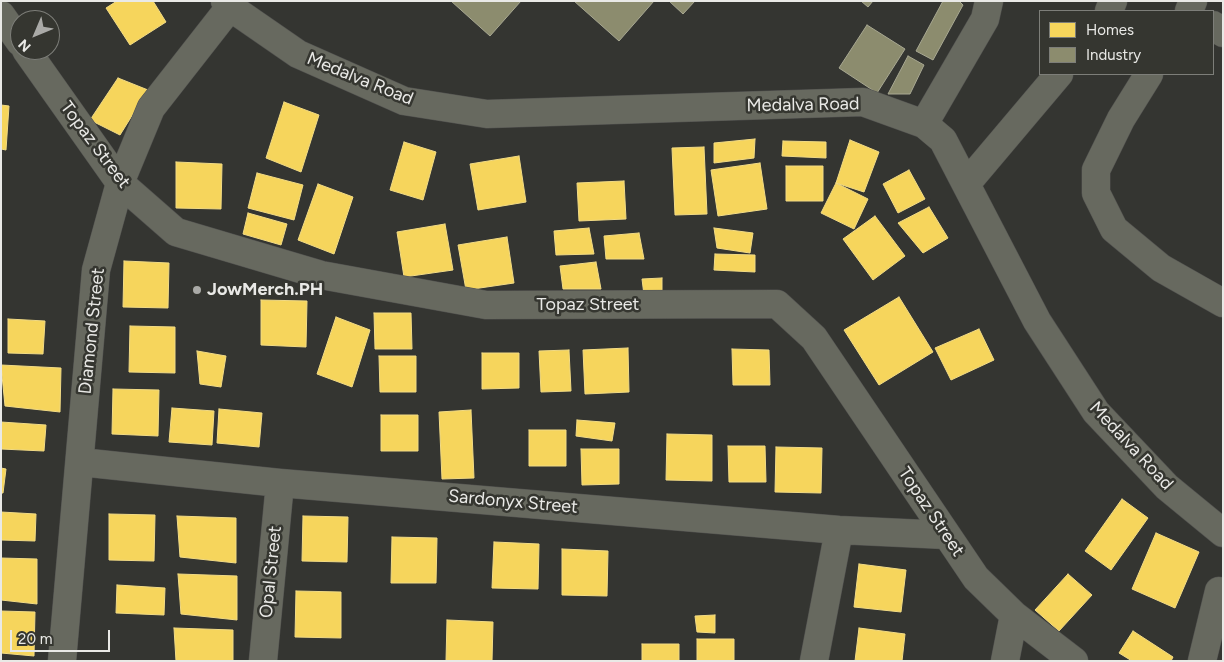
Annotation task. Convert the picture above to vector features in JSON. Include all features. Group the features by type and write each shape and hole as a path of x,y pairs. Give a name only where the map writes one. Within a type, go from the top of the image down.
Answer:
{"street":[{"path":"924,124 986,19 989,1"},
{"name":"Medalva Road","path":"228,4 298,54 404,101 487,114 863,102 924,124 943,140 1037,321 1096,412 1167,487 1223,533"},
{"name":"Diamond Street","path":"62,661 96,270 120,183 151,108 228,4"},
{"path":"1,15 10,28"},
{"name":"Topaz Street","path":"33,60 120,183 176,232 321,275 486,306 777,304 814,338 976,578 1014,615 1074,661"},
{"path":"967,183 1058,75"},
{"path":"1148,75 1120,119 1096,170 1096,193 1114,229 1161,268 1223,303"},
{"name":"Sardonyx Street","path":"80,462 280,483 838,530 946,535"},
{"name":"Opal Street","path":"263,661 280,483"},
{"path":"814,661 838,530"},
{"path":"1202,661 1219,591"},
{"path":"1005,661 1014,615"}],"building: Homes":[{"path":"117,1 153,1 166,22 130,45 106,8"},
{"path":"118,78 148,90 120,135 90,120"},
{"path":"284,102 319,115 301,172 266,158"},
{"path":"1,105 9,106 6,150 1,149"},
{"path":"755,139 754,158 714,163 714,143"},
{"path":"850,140 879,152 864,192 836,183"},
{"path":"783,141 826,142 826,158 782,156"},
{"path":"404,142 436,152 423,200 390,190"},
{"path":"704,147 707,214 675,215 672,148"},
{"path":"519,156 526,202 478,210 470,164"},
{"path":"176,162 222,164 221,209 176,208"},
{"path":"760,163 767,209 718,216 711,170"},
{"path":"786,166 823,166 823,201 786,201"},
{"path":"909,170 925,199 898,213 883,184"},
{"path":"257,173 303,185 294,220 248,208"},
{"path":"624,181 626,219 579,221 577,183"},
{"path":"836,183 868,199 854,229 821,213"},
{"path":"318,184 353,197 334,254 298,240"},
{"path":"929,207 948,238 923,253 898,223"},
{"path":"248,213 287,224 281,245 243,234"},
{"path":"875,216 905,256 873,280 843,239"},
{"path":"445,224 453,270 404,277 397,232"},
{"path":"589,228 594,254 556,255 554,231"},
{"path":"714,228 753,233 750,253 717,248"},
{"path":"639,233 644,259 606,259 604,236"},
{"path":"507,237 514,283 466,290 458,245"},
{"path":"715,254 755,255 755,272 714,270"},
{"path":"124,261 169,263 168,308 123,307"},
{"path":"596,262 601,289 563,289 560,266"},
{"path":"662,278 662,296 644,295 642,279"},
{"path":"899,297 933,352 879,385 844,330"},
{"path":"261,300 307,301 306,347 261,345"},
{"path":"374,313 411,313 412,349 375,349"},
{"path":"336,317 370,330 352,387 317,374"},
{"path":"8,319 45,321 43,354 8,353"},
{"path":"130,326 175,327 175,373 129,372"},
{"path":"979,329 994,360 951,380 935,348"},
{"path":"628,348 629,392 585,394 583,350"},
{"path":"732,349 769,350 770,385 733,385"},
{"path":"569,350 571,391 541,392 539,351"},
{"path":"197,351 226,356 221,387 200,384"},
{"path":"482,353 519,353 519,388 482,389"},
{"path":"379,356 416,356 416,392 380,392"},
{"path":"1,365 61,368 60,412 5,406"},
{"path":"113,389 159,390 158,436 112,434"},
{"path":"172,408 214,411 212,445 169,442"},
{"path":"219,409 262,413 259,447 217,443"},
{"path":"471,410 474,478 442,479 439,412"},
{"path":"381,415 418,415 418,451 381,451"},
{"path":"577,420 615,423 612,441 576,436"},
{"path":"1,422 46,425 44,451 1,449"},
{"path":"529,430 566,430 566,466 529,466"},
{"path":"667,434 712,435 712,481 666,480"},
{"path":"728,446 765,446 766,482 729,482"},
{"path":"776,447 822,448 821,493 775,492"},
{"path":"581,449 619,449 619,484 582,485"},
{"path":"1,468 6,469 3,493 1,493"},
{"path":"1122,499 1148,518 1111,570 1085,551"},
{"path":"1,512 36,514 35,541 1,540"},
{"path":"109,514 155,515 154,561 109,560"},
{"path":"177,516 236,518 236,563 180,557"},
{"path":"303,516 348,517 347,562 302,561"},
{"path":"1156,533 1199,552 1175,608 1132,589"},
{"path":"392,537 437,538 436,583 391,583"},
{"path":"494,542 539,544 538,589 492,588"},
{"path":"562,549 608,551 607,596 562,595"},
{"path":"1,558 37,559 37,604 1,600"},
{"path":"859,564 906,570 901,612 854,607"},
{"path":"178,574 237,576 237,620 181,614"},
{"path":"1068,574 1092,595 1059,631 1035,610"},
{"path":"117,585 165,588 164,615 116,613"},
{"path":"296,591 341,592 341,638 295,637"},
{"path":"1,611 35,612 34,656 1,653"},
{"path":"715,615 715,633 697,632 695,616"},
{"path":"447,620 493,622 492,661 446,661"},
{"path":"174,628 233,630 233,661 176,661"},
{"path":"859,628 905,634 902,661 855,661"},
{"path":"1133,631 1173,657 1171,661 1132,661 1119,653"},
{"path":"697,639 734,639 734,661 697,661"},
{"path":"642,644 679,644 679,661 642,661"}],"building: Industry":[{"path":"451,1 521,1 490,36"},
{"path":"574,1 654,1 619,41"},
{"path":"669,1 695,1 683,14"},
{"path":"861,1 873,1 868,7"},
{"path":"943,1 959,1 963,5 933,60 916,51"},
{"path":"867,25 905,49 877,93 839,68"},
{"path":"908,56 924,65 910,94 888,94"}],"place":[{"name":"JowMerch.PH","path":"197,290"}]}
